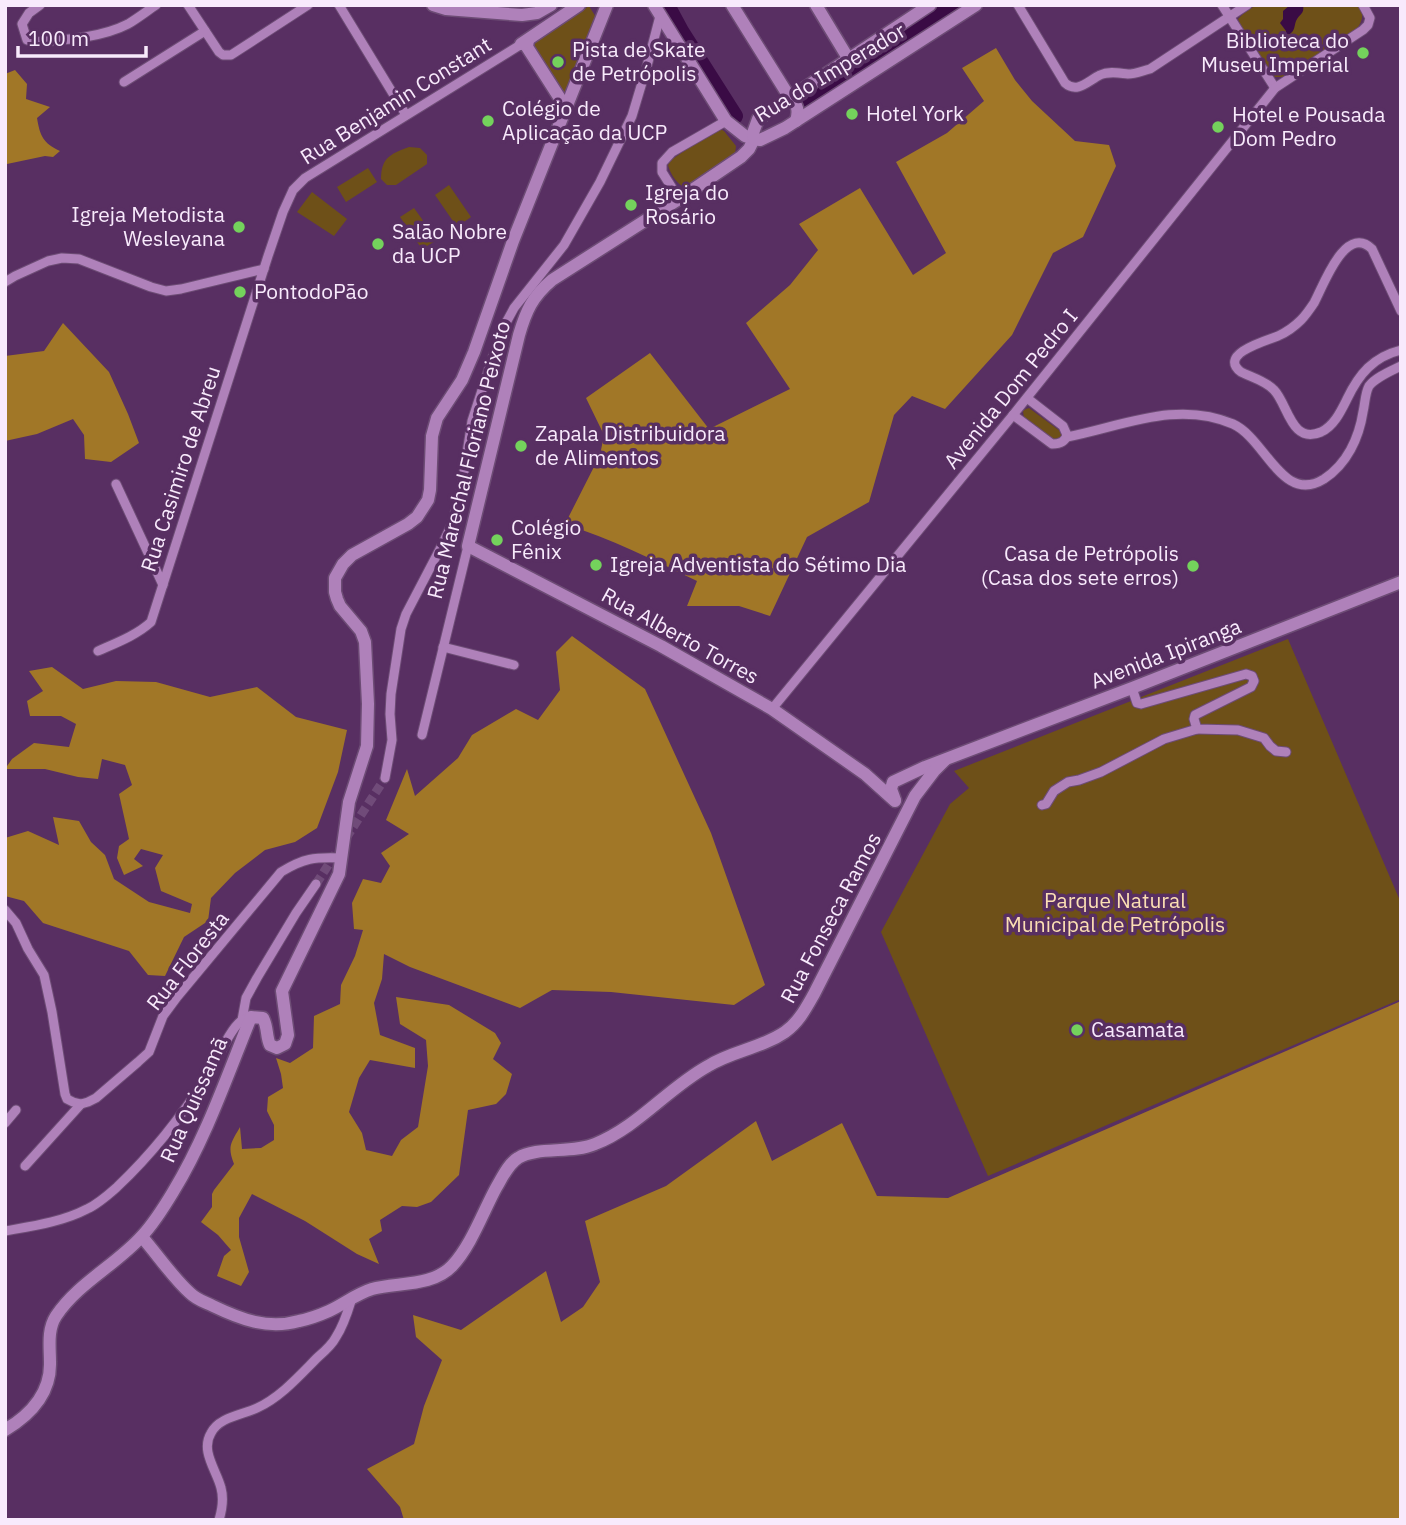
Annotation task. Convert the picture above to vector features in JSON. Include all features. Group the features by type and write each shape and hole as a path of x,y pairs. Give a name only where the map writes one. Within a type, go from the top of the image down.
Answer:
{"street":[{"path":"40,5 29,13 22,24 27,40 34,42 82,38 126,25 156,5"},
{"path":"188,5 223,55 231,55 308,5"},
{"path":"339,5 406,115"},
{"path":"433,5 446,9 522,15 537,13 551,5"},
{"path":"566,107 525,44 579,5"},
{"path":"732,5 794,95 811,111"},
{"path":"816,5 848,58"},
{"name":"Rua do Imperador","path":"930,5 758,119 753,133 754,139 760,140 772,135 796,121 976,5"},
{"path":"1018,5 1065,83 1071,88 1080,87 1101,74 1138,73 1150,69 1247,5"},
{"path":"1222,5 1275,88"},
{"name":"Avenida Dom Pedro I","path":"772,709 1027,398 1275,88 1368,25 1370,18 1363,5"},
{"path":"246,1019 263,1018 270,1045 277,1048 285,1044 288,1035 282,991 339,874 349,802 367,746 365,642 361,631 337,600 335,578 352,555 408,524 417,517 428,500 432,436 437,418 462,380 474,352 513,241 605,7"},
{"path":"657,11 726,121 745,136 754,139"},
{"path":"385,778 393,740 391,694 401,629 452,524 461,491 472,421 501,332 514,308 564,245 600,182 632,116 648,66 657,11"},
{"path":"124,82 205,31"},
{"name":"Rua Benjamin Constant","path":"264,269 283,212 293,190 305,178 525,44"},
{"path":"794,95 798,110 796,121"},
{"path":"679,199 662,173 662,163 672,152 726,121"},
{"name":"Rua Marechal Floriano Peixoto","path":"422,735 519,335 531,301 552,280 741,157 754,139"},
{"path":"1401,311 1372,249 1361,243 1354,244 1340,255 1329,270 1312,306 1302,319 1279,336 1249,347 1237,356 1235,365 1236,369 1274,389 1295,427 1305,433 1316,433 1322,432 1339,414 1354,385 1368,366 1382,356 1401,350"},
{"path":"5,282 48,261 62,258 79,259 166,291 264,269"},
{"name":"Rua Casimiro de Abreu","path":"98,650 120,641 151,621 264,269"},
{"path":"1013,415 1052,444 1062,443 1067,437 1152,417 1180,414 1219,418 1239,427 1255,440 1281,473 1294,484 1304,485 1323,479 1339,467 1351,451 1360,428 1370,386 1401,366"},
{"path":"1027,398 1063,426 1067,437"},
{"path":"116,484 163,584"},
{"name":"Rua Alberto Torres","path":"468,546 661,646 772,709 865,774 895,801"},
{"name":"Avenida Ipiranga","path":"901,778 1401,582"},
{"path":"443,647 514,665"},
{"path":"1132,688 1137,703 1141,704 1239,675 1252,676 1254,681 1251,687 1195,715 1197,729"},
{"path":"1042,805 1068,782 1101,772 1164,740 1197,729 1238,730 1264,737 1270,747 1286,752"},
{"name":"Avenida Ipiranga","path":"915,796 945,760"},
{"name":"Rua Alberto Torres","path":"865,774 901,778"},
{"path":"906,777 913,781 915,796 905,803 895,801 891,793 896,779 906,777"},
{"name":"Rua Fonseca Ramos","path":"142,1237 192,1295 232,1316 255,1323 283,1325 298,1322 329,1311 372,1289 429,1279 442,1274 463,1251 499,1182 516,1159 527,1154 592,1146 610,1138 709,1065 769,1040 795,1024 814,994 915,796"},
{"name":"Rua Fonseca Ramos","path":"895,801 899,809 900,828"},
{"name":"Rua Floresta","path":"25,1166 81,1104 96,1098 149,1052 163,1016 170,1006 281,872 296,863 315,857 341,858"},
{"path":"5,1231 47,1224 89,1209 138,1167 156,1147 202,1083 227,1041 246,1019 246,998 316,884"},
{"path":"5,910 16,923 44,975 65,1094 67,1099 81,1104"},
{"name":"Rua Quissamã","path":"5,1430 33,1409 46,1388 51,1366 49,1338 55,1317 71,1298 142,1237 162,1210 200,1144 246,1019"},
{"path":"5,1123 16,1110"},
{"path":"219,1520 222,1491 208,1456 209,1434 217,1424 271,1400 298,1377 334,1341 342,1327 352,1297"}],"green space":[{"path":"1256,5 1359,5 1362,18 1356,30 1283,77 1275,77 1238,19"},
{"path":"589,6 597,19 565,101 530,45"},
{"path":"718,128 724,131 736,146 735,154 689,186 682,186 670,171 668,165 671,160"},
{"path":"409,147 420,148 427,155 427,164 396,185 387,185 381,179 385,161"},
{"path":"368,168 377,182 346,202 337,187"},
{"path":"449,185 471,217 457,227 435,195"},
{"path":"312,192 347,219 334,236 297,212"},
{"path":"414,208 437,240 422,249 400,217"},
{"path":"1029,408 1060,431 1060,439 1055,441 1024,418 1023,411"},
{"name":"Parque Natural Municipal de Petrópolis","path":"1288,639 1401,903 1401,999 988,1176 881,932 950,804 969,788 954,771"}],"shaded area":[{"path":"1290,5 1303,5 1303,10 1293,31 1286,34 1280,23 1283,11"},
{"path":"996,48 1015,80 1032,101 1075,141 1109,145 1116,166 1083,237 1053,253 1012,335 945,409 912,396 894,415 869,502 807,537 770,616 739,606 687,606 697,581 616,543 565,524 600,455 604,435 586,398 650,353 709,429 790,389 746,323 790,285 818,250 799,224 860,188 913,275 946,253 896,162 947,133 984,101 962,68"},
{"path":"15,70 27,84 26,99 50,107 37,118 38,124 46,142 60,151 53,157 45,156 7,164 5,169 5,74"},
{"path":"63,323 109,372 139,443 111,462 85,459 84,435 73,419 37,434 5,441 5,356 44,351"},
{"path":"572,636 645,689 711,833 765,985 734,1005 611,992 552,990 520,1008 410,967 384,954 382,979 374,1003 380,1035 415,1048 415,1068 370,1060 359,1078 349,1112 362,1133 366,1150 392,1156 401,1140 418,1127 428,1066 426,1040 400,1024 396,997 449,1005 495,1033 501,1043 493,1059 512,1074 506,1094 496,1104 468,1110 459,1175 431,1202 417,1207 402,1206 380,1220 382,1231 369,1239 379,1264 252,1194 239,1218 239,1237 249,1272 241,1286 217,1276 224,1256 231,1250 201,1222 212,1207 214,1190 234,1164 231,1145 240,1127 242,1149 261,1148 274,1140 274,1125 267,1111 268,1097 283,1088 276,1058 290,1063 313,1048 314,1016 340,1004 341,985 355,956 363,930 354,929 352,903 363,879 381,883 390,866 381,853 409,834 386,820 407,769 415,796 458,758 472,735 516,709 538,720 560,690 556,652"},
{"path":"52,667 83,689 116,681 156,682 210,697 257,687 296,717 347,730 338,772 317,828 295,842 265,850 235,873 211,898 208,921 184,937 165,976 148,975 129,951 43,923 24,901 5,896 5,838 28,831 59,845 53,817 79,821 91,842 105,855 114,879 149,902 190,913 192,904 161,891 155,868 163,855 141,849 134,859 143,866 124,875 117,858 119,846 129,839 119,794 132,785 125,765 102,759 98,779 45,769 5,769 12,759 34,743 69,747 76,724 61,716 30,716 27,701 43,691 29,671"},
{"path":"1401,1001 1401,1520 404,1520 400,1507 367,1469 414,1444 424,1406 442,1360 416,1337 413,1315 461,1330 546,1271 561,1322 583,1307 600,1282 585,1221 666,1186 756,1121 772,1161 842,1123 877,1196 948,1198"}],"waterway":[{"path":"667,5 735,116"},
{"path":"806,99 953,5"}],"tunnel":[{"path":"346,838 385,778"},
{"path":"316,884 336,853"}],"place":[{"name":"Biblioteca do Museu Imperial","path":"1363,53"},
{"name":"Pista de Skate de Petrópolis","path":"558,62"},
{"name":"Hotel York","path":"852,114"},
{"name":"Colégio de Aplicação da UCP","path":"488,121"},
{"name":"Hotel e Pousada Dom Pedro","path":"1218,127"},
{"name":"Igreja do Rosário","path":"631,205"},
{"name":"Igreja Metodista Wesleyana","path":"239,227"},
{"name":"Salão Nobre da UCP","path":"378,244"},
{"name":"PontodoPão","path":"240,292"},
{"name":"Zapala Distribuidora de Alimentos","path":"521,446"},
{"name":"Colégio Fênix","path":"497,540"},
{"name":"Igreja Adventista do Sétimo Dia","path":"596,565"},
{"name":"Casa de Petrópolis (Casa dos sete erros)","path":"1193,566"},
{"name":"Casamata","path":"1077,1030"}]}
